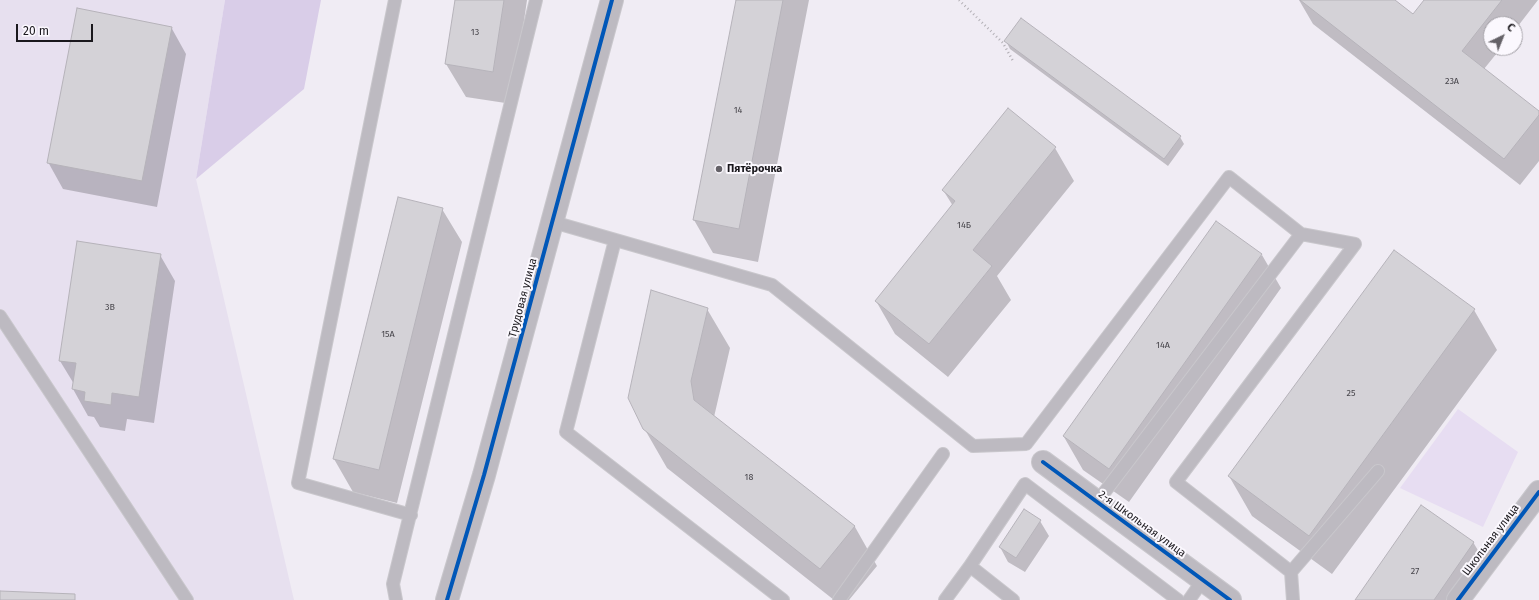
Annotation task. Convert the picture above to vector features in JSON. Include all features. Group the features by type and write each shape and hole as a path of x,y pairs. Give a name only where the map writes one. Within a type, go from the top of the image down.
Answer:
{"street":[{"name":"Трудовая улица","path":"447,600 484,475 612,0"},
{"name":"2-я Школьная улица","path":"1043,462 1230,600"},
{"name":"Школьная улица","path":"1458,600 1539,492"}],"lane":[{"path":"395,0 298,483 411,515"},
{"path":"396,600 393,584 536,0"},
{"path":"553,222 772,285 973,446 1026,444 1229,177 1301,234 1355,244 1176,482 1292,572"},
{"path":"1097,502 1301,234"},
{"path":"616,240 566,432 783,600"},
{"path":"0,316 188,600"},
{"path":"839,600 944,454"},
{"path":"1293,600 1292,572 1378,471"},
{"path":"945,600 970,566 1025,484 1178,600"},
{"path":"970,566 1013,600"},
{"path":"1189,600 1203,580"}],"path":[{"path":"959,0 1003,43 1013,61"}],"shaded area":[{"path":"0,0 225,0 196,179 294,600 0,600"},
{"path":"225,0 321,0 304,89 196,179"},
{"path":"1458,409 1518,452 1483,527 1400,488"}],"building":[{"path":"455,0 504,0 493,72 445,64"},
{"path":"736,0 783,0 739,229 693,220"},
{"path":"1300,0 1395,0 1413,14 1424,0 1502,0 1489,16 1483,16 1483,24 1462,51 1539,111 1539,115 1504,159"},
{"path":"77,8 172,27 142,181 47,163"},
{"path":"1021,18 1181,136 1164,159 1004,41"},
{"path":"1008,108 1056,147 973,250 992,266 929,344 875,301 955,201 942,190"},
{"path":"398,197 443,208 379,470 333,459"},
{"path":"1216,221 1262,254 1109,469 1063,436"},
{"path":"77,241 161,254 139,397 112,393 111,405 84,401 85,392 72,389 76,363 59,361"},
{"path":"1394,250 1475,309 1309,536 1228,476"},
{"path":"651,290 708,308 691,381 694,400 855,526 820,569 643,429 628,398"},
{"path":"1421,505 1474,542 1434,600 1355,600"},
{"path":"1024,509 1041,520 1016,558 999,547"},
{"path":"0,591 75,594 75,600 0,600"}],"cycle path":[{"path":"447,600 484,475 612,0"},
{"path":"1043,462 1230,600"},
{"path":"1458,600 1539,492"}],"place":[{"name":"Пятёрочка","path":"719,169"}]}
